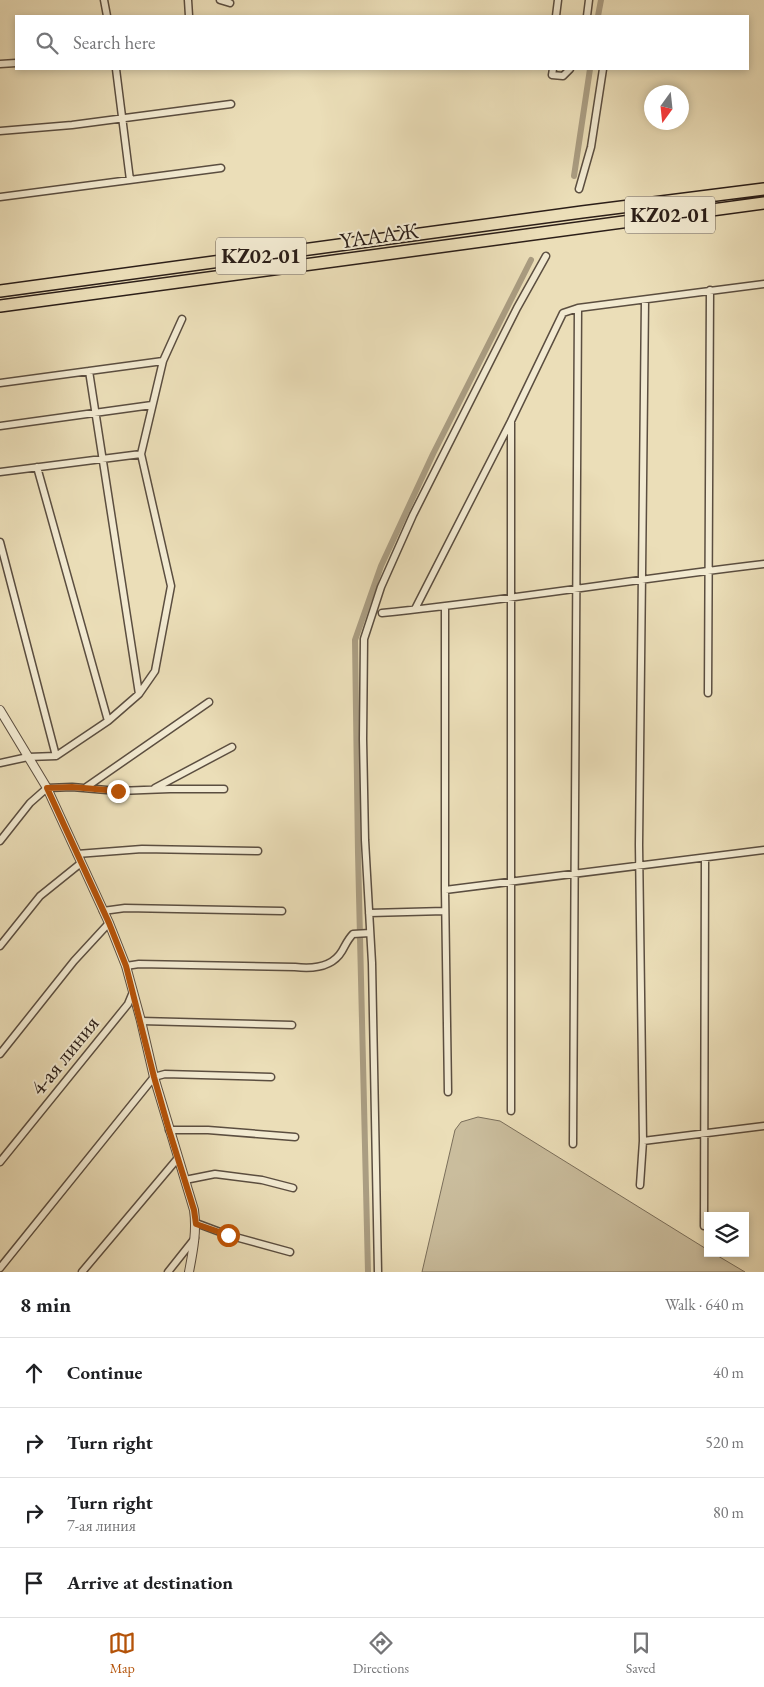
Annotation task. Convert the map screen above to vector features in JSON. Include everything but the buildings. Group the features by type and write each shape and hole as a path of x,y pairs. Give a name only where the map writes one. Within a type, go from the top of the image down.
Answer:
{"highway":[{"name":"ҮАААЖ","path":"0,291 764,189"},
{"name":"ҮАААЖ","path":"0,306 764,203"}],"street":[{"path":"104,0 107,15"},
{"path":"188,0 189,15"},
{"path":"220,0 230,3"},
{"path":"556,15 558,0"},
{"path":"587,15 589,0"},
{"path":"0,64 15,63"},
{"path":"116,70 130,180"},
{"path":"553,70 552,75 563,76 569,70"},
{"path":"579,189 591,147 603,70"},
{"path":"0,131 231,104"},
{"path":"0,197 221,168"},
{"path":"378,1272 377,1160 367,933 369,913 363,739 363,658 366,632 381,587 413,515 517,308 546,256"},
{"path":"415,610 563,313 578,308 764,284"},
{"path":"708,692 710,290"},
{"path":"640,1186 644,1141 640,866 645,300"},
{"path":"573,1144 578,308"},
{"path":"0,763 28,757 56,756 108,722 139,694 155,671 171,586 141,454 163,361 182,319"},
{"path":"0,383 163,361"},
{"path":"89,371 104,458 139,694"},
{"path":"0,426 152,405"},
{"path":"510,421 511,1111"},
{"path":"0,472 141,454"},
{"path":"37,467 108,722"},
{"path":"0,542 56,756"},
{"path":"382,613 764,564"},
{"path":"445,606 445,890 448,1092"},
{"path":"85,788 209,702"},
{"path":"0,710 47,788 109,923 126,966 154,1077 194,1210 196,1237 189,1272"},
{"path":"152,790 232,747"},
{"path":"0,841 30,803 47,788 85,788 118,791 224,789"},
{"path":"77,854 142,849 258,851"},
{"path":"445,890 764,850"},
{"path":"704,1212 705,858"},
{"path":"0,946 40,896 80,863"},
{"path":"103,911 125,908 282,911"},
{"path":"369,913 446,911"},
{"path":"0,1054 74,961 109,923"},
{"path":"126,966 139,964 294,967 310,969 333,961 353,934 367,933"},
{"name":"4-ая линия","path":"0,1162 128,1004 133,992"},
{"path":"141,1021 292,1025"},
{"path":"0,1268 154,1077 165,1074 271,1077"},
{"path":"644,1141 764,1126"},
{"path":"169,1130 208,1130 295,1137"},
{"path":"82,1272 178,1158"},
{"path":"185,1180 215,1174 262,1180 293,1188"},
{"path":"196,1224 290,1252"},
{"path":"168,1272 196,1237"}],"shaded area":[{"path":"478,1117 500,1121 704,1248 704,1257 720,1257 745,1272 422,1272 455,1130 461,1122"}],"waterway":[{"path":"598,15 601,0"},
{"path":"574,176 590,70"},
{"path":"368,1272 355,640 381,566 433,454 531,260"}],"route":[{"path":"118,791 72,787 47,788 109,923 126,966 154,1077 194,1210 196,1224 228,1235"}]}
